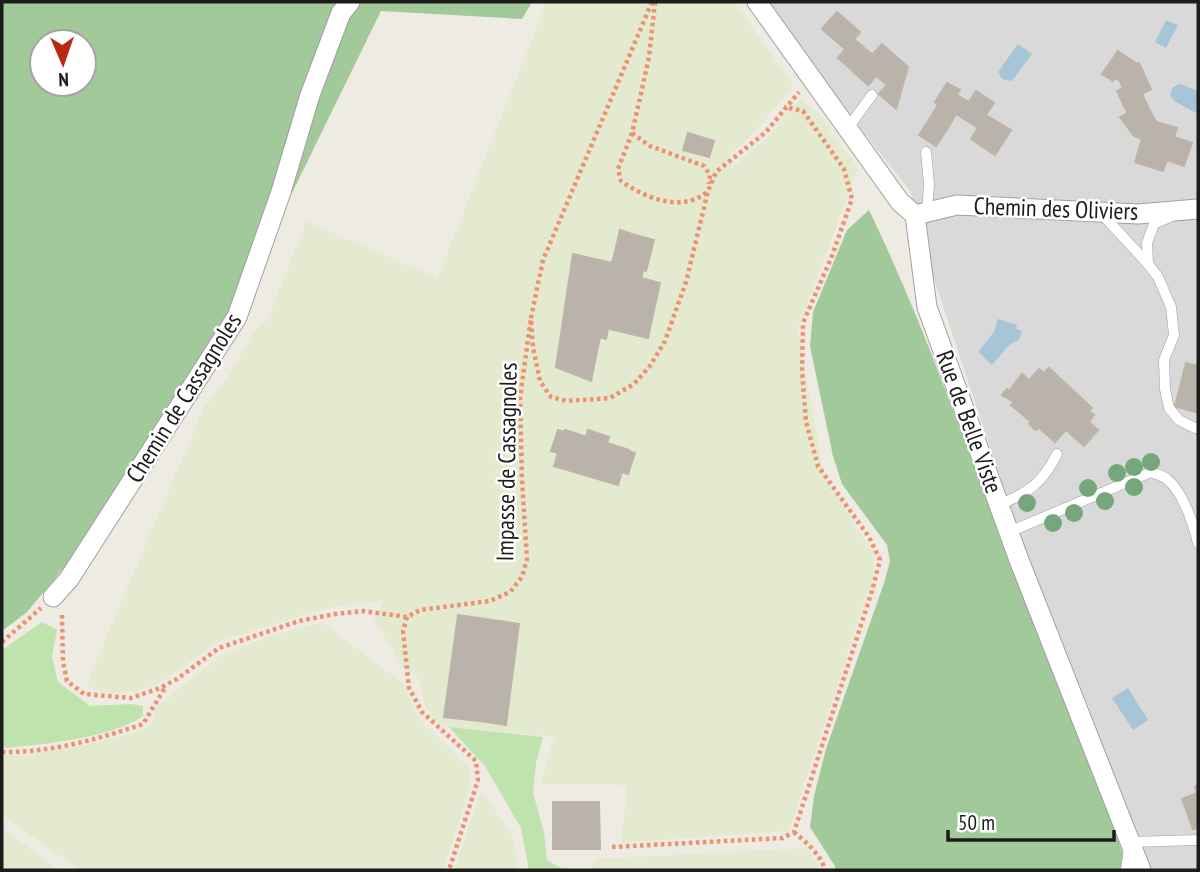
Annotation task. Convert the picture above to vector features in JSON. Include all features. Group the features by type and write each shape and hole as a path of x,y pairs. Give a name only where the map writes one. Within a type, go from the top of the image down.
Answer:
{"street":[{"name":"Chemin de Cassagnoles","path":"52,597 69,579 237,317 281,191 310,95 341,13 350,2"},
{"path":"757,2 900,202 921,214"},
{"name":"Chemin des Oliviers","path":"921,214 957,205 1138,214 1191,210"},
{"name":"Rue de Belle Viste","path":"921,214 927,307 1009,532 1141,870"}],"lane":[{"path":"847,129 872,95"},
{"path":"921,214 929,184 926,152"},
{"path":"1149,265 1147,243 1154,224 1191,210"},
{"path":"1099,212 1158,277 1171,307 1174,335 1164,360 1169,408 1179,420 1195,428"},
{"path":"999,505 1024,494 1032,487 1046,474 1057,454"},
{"path":"1009,532 1151,472 1166,478 1178,495 1191,517 1198,543"},
{"path":"1126,870 1130,842 1198,840"}],"path":[{"name":"Impasse de Cassagnoles","path":"654,2 649,57 632,133 618,169 621,181 637,192 676,202 699,198 708,191"},
{"name":"Impasse de Cassagnoles","path":"2,752 54,747 144,724 166,685 219,648 299,621 363,611 407,617 420,610 490,601 510,592 522,577 527,559 520,398 531,318 543,260 654,2"},
{"name":"Impasse de Cassagnoles","path":"531,318 533,347 540,381 551,397 567,401 610,398 634,384 650,366 665,341 686,282 708,191 716,172 766,132 784,107 813,82"},
{"path":"612,847 783,838 794,832 880,560 869,537 818,466 807,422 802,371 803,323 832,256 852,199 844,169 803,111 784,107"},
{"path":"632,133 650,146 704,166 709,176 708,191"},
{"path":"2,642 52,597 60,608 63,619 63,662 67,681 84,694 131,698 166,685"},
{"path":"407,617 403,631 409,688 422,712 476,761 478,780 449,870"},
{"path":"794,832 807,843 825,870"}],"shaded area":[{"path":"769,2 1198,2 1198,870 873,870 864,783 1090,710 1035,582 933,276 910,191 808,62"}],"green space":[{"path":"2,2 532,2 522,19 381,11 292,193 278,190 233,305 76,553 27,612 2,631"},
{"path":"547,2 734,2 794,86 746,141 729,154 732,168 767,138 793,105 801,100 816,111 858,168 798,329 824,475 873,553 874,574 789,831 621,843 627,785 541,784 554,737 449,727 435,721 425,707 419,679 399,663 390,644 374,622 384,600 326,608 220,641 155,686 135,692 115,693 96,690 86,685 204,407 227,379 254,331 267,321 306,221 437,278"},
{"path":"869,210 929,348 1128,870 836,870 810,827 814,796 826,749 890,561 887,545 842,484 833,456 810,346 813,312 847,230"},
{"path":"42,622 57,630 52,657 58,682 90,706 143,706 143,716 130,724 95,735 2,748 2,650"},
{"path":"322,622 405,685 413,707 423,723 471,770 467,799 443,870 80,870 2,815 2,756 85,745 134,733 151,725 157,707 220,656 271,636"},
{"path":"449,727 543,737 536,763 533,793 544,832 547,860 564,870 529,870 521,828 485,766"},
{"path":"481,791 511,833 519,870 454,870"},
{"path":"2,828 59,870 2,870"},
{"path":"807,848 821,870 592,870 595,859"}],"water":[{"path":"1166,20 1178,25 1166,48 1155,42"},
{"path":"1018,44 1032,54 1012,81 1002,79 998,72"},
{"path":"1180,84 1198,91 1198,114 1170,96 1173,87"},
{"path":"998,319 1017,325 1016,329 1022,331 1019,340 1009,345 992,365 978,352 994,332"},
{"path":"1128,688 1148,720 1133,730 1112,698"}],"building":[{"path":"837,12 860,32 854,39 883,64 892,53 908,67 896,109 879,94 887,85 876,76 868,85 838,58 845,49 822,29"},
{"path":"882,44 892,53 883,64 872,55"},
{"path":"1118,51 1139,63 1151,89 1123,104 1117,91 1123,88 1119,80 1115,78 1113,81 1102,74"},
{"path":"947,83 960,90 957,95 969,102 976,91 994,103 986,115 1011,130 995,155 971,139 978,128 956,114 949,126 932,115 938,105 935,102"},
{"path":"1142,94 1146,103 1128,113 1123,104"},
{"path":"1146,103 1156,122 1177,128 1174,137 1192,143 1184,166 1167,160 1163,171 1135,162 1142,139 1134,136 1120,117"},
{"path":"932,115 949,126 936,146 919,135"},
{"path":"688,133 714,141 709,157 683,150"},
{"path":"620,230 635,235 633,243 618,239"},
{"path":"635,235 654,240 640,283 659,287 648,338 593,325 591,335 600,337 591,381 556,367 573,254 612,263 618,239 633,243"},
{"path":"641,278 660,283 659,287 640,283"},
{"path":"593,325 608,329 606,339 591,335"},
{"path":"1186,363 1198,366 1198,413 1175,406"},
{"path":"1049,368 1092,408 1089,411 1094,415 1089,422 1098,430 1084,446 1066,430 1070,425 1054,411 1036,430 1029,424 1031,422 1011,405 1014,402 1002,395 1007,389 1009,391 1022,374 1029,380 1039,369 1044,373"},
{"path":"1054,411 1070,425 1055,442 1038,427"},
{"path":"558,430 564,432 558,453 551,451"},
{"path":"565,430 629,450 618,485 554,466"},
{"path":"588,430 609,437 607,443 586,437"},
{"path":"628,451 635,453 628,474 622,472"},
{"path":"458,615 500,621 487,722 444,717"},
{"path":"500,621 519,624 506,725 487,722"},
{"path":"1198,785 1198,828 1193,829 1182,799 1197,793 1195,787"},
{"path":"553,802 599,802 600,849 553,849"}]}
